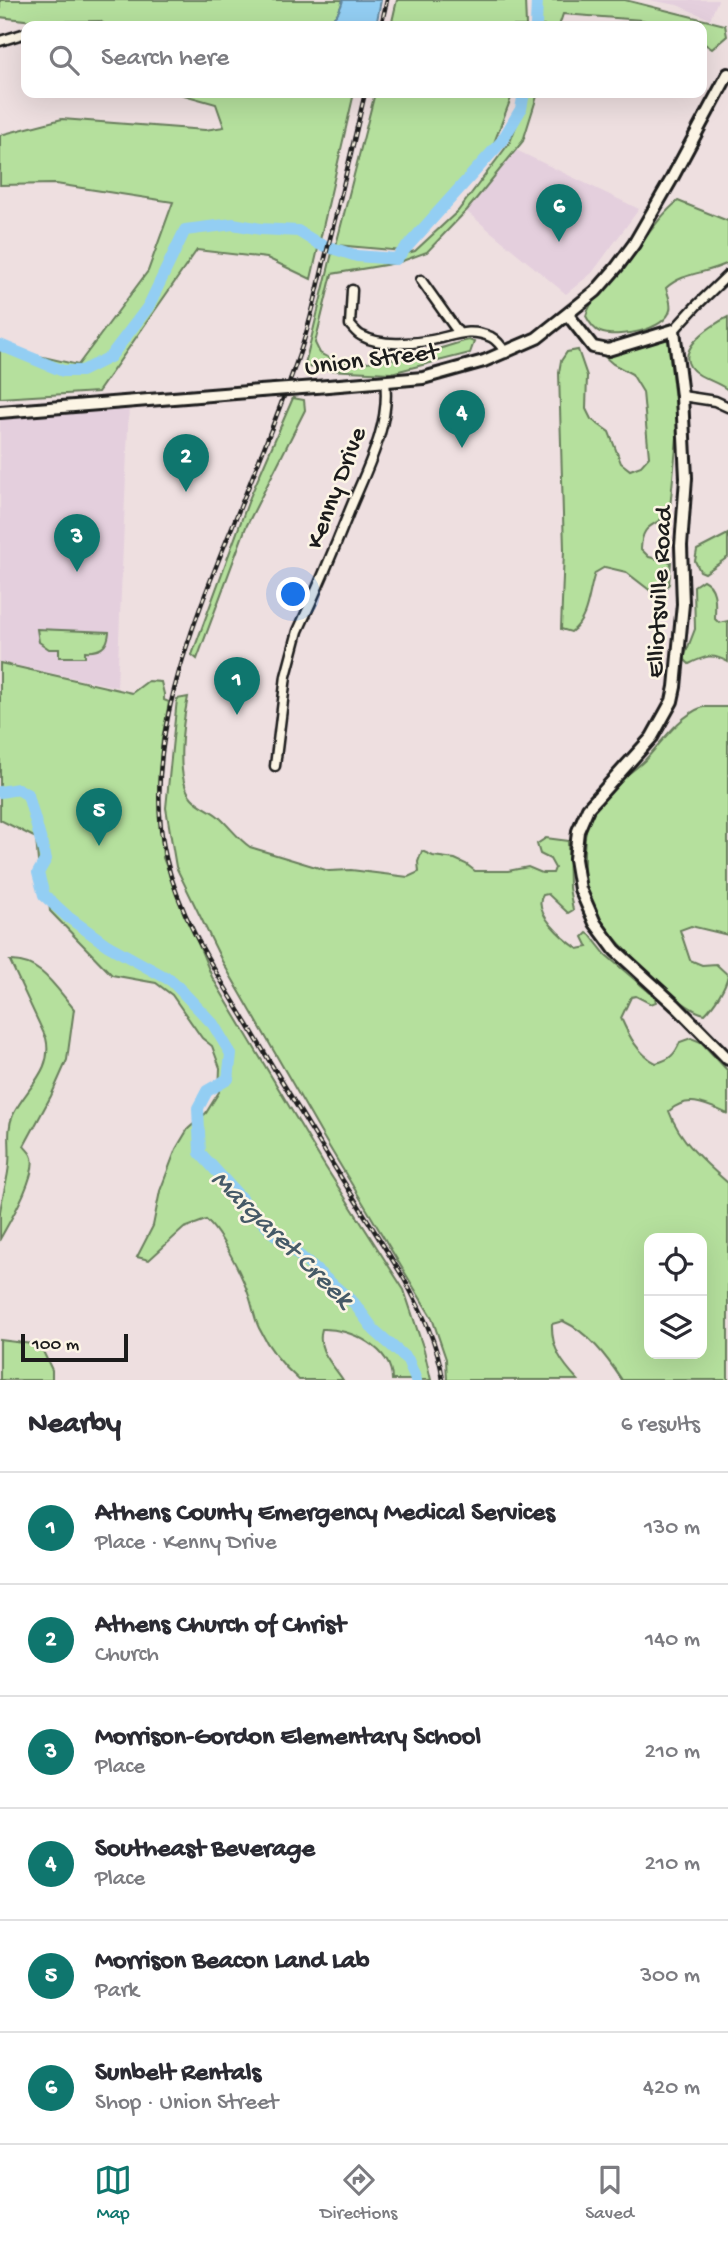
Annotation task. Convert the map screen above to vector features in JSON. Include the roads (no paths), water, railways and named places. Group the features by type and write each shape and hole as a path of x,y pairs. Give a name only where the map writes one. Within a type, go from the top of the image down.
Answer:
{"street":[{"path":"0,41 21,35"},
{"name":"Union Street","path":"0,412 385,382 434,375 506,353 537,338 568,315 596,291 617,267 634,244 728,74"},
{"path":"568,315 593,347 608,350 674,331 728,275"},
{"path":"421,280 458,332"},
{"path":"352,290 350,325 359,335 370,340 407,343 433,340 458,332 480,334 493,338 506,353"},
{"name":"Elliotsville Road","path":"674,331 682,396 686,478 681,546 683,604 675,687 672,701 652,737 588,808 578,831 575,859 580,889 615,950 728,1059"},
{"name":"Kenny Drive","path":"275,766 290,656 377,442 387,394 385,382"},
{"path":"682,396 715,401 728,407"}],"water":[{"path":"343,0 381,0 377,21 327,21 339,11"}],"waterway":[{"name":"Margaret Creek","path":"536,21 537,0"},
{"name":"Margaret Creek","path":"0,345 63,371 82,371 110,357 148,307 185,230 233,224 298,231 319,244 357,256 396,259 502,141 521,109 523,98"},
{"name":"Margaret Creek","path":"0,792 18,789 28,795 46,859 38,873 44,895 68,917 107,945 172,981 213,1024 231,1054 228,1079 207,1091 198,1108 200,1153 271,1231 354,1303 374,1330 408,1360 416,1380"}],"railway":[{"path":"382,21 387,0"},
{"path":"364,98 305,338 207,589 177,678 160,769 160,814 172,881 190,924 267,1057 403,1277 433,1340 443,1380"}],"place":[{"name":"Sunbelt Rentals","path":"559,242"},
{"name":"Southeast Beverage","path":"462,448"},
{"name":"Athens Church of Christ","path":"186,492"},
{"name":"Morrison-Gordon Elementary School","path":"77,572"},
{"name":"Athens County Emergency Medical Services","path":"237,715"},
{"name":"Morrison Beacon Land Lab","path":"99,846"}]}
